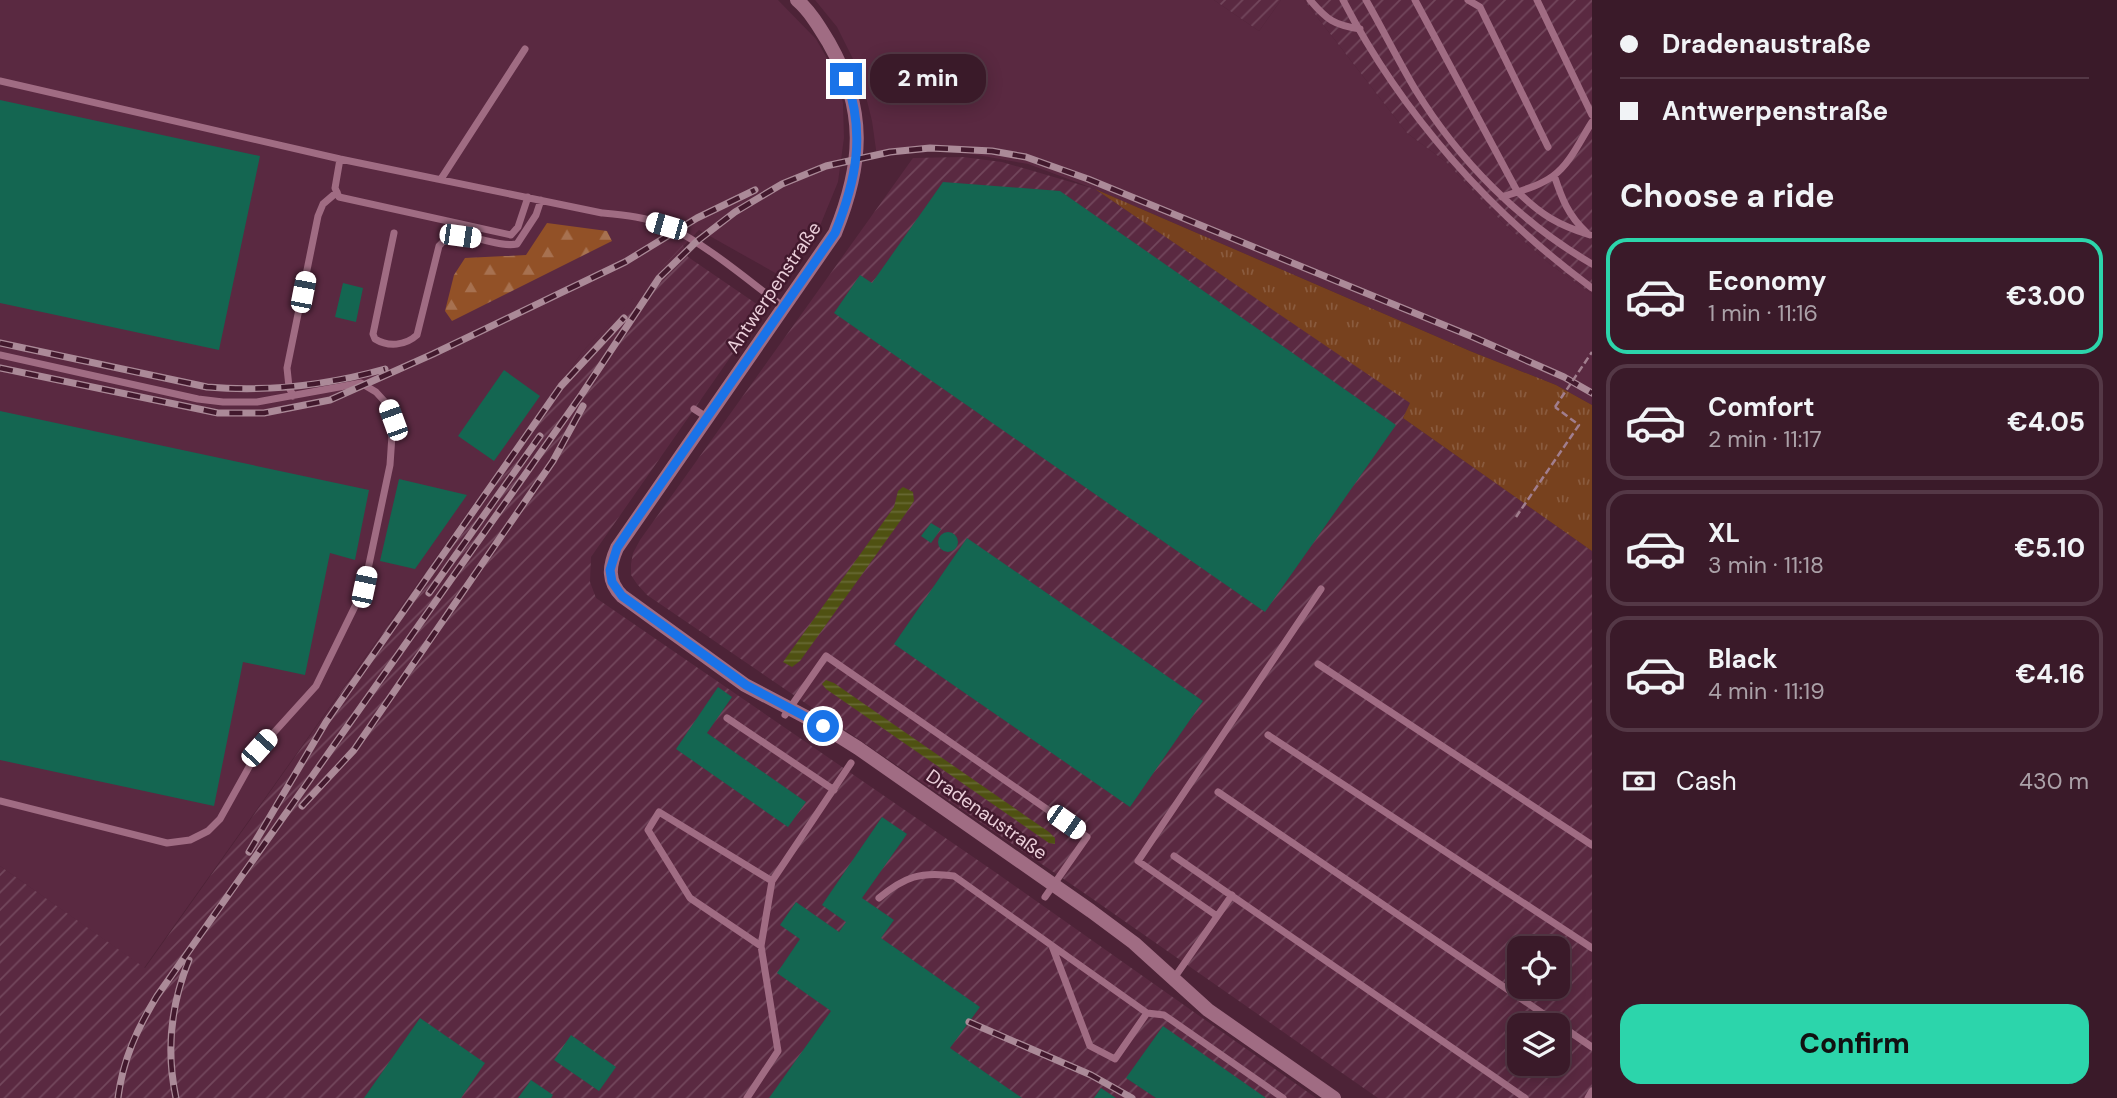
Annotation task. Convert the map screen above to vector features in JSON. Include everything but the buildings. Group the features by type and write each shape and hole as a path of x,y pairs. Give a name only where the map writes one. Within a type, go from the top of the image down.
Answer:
{"street":[{"name":"Antwerpenstraße","path":"610,576 617,548 835,233 848,201 857,158 857,126 852,94 841,63 821,29 797,0"},
{"name":"Dradenaustraße","path":"610,576 616,590 636,607 746,685 858,748 1050,891 1134,943 1172,981 1208,1010 1334,1098"}],"lane":[{"path":"1310,0 1325,18 1340,26 1360,29"},
{"path":"1343,0 1402,98 1480,190 1514,225 1592,288"},
{"path":"1366,0 1416,90 1444,130 1502,197 1542,233 1592,264"},
{"path":"1415,0 1517,191 1531,206 1561,226 1591,236"},
{"path":"1468,0 1480,7 1548,147"},
{"path":"1537,0 1592,115"},
{"path":"440,179 525,49"},
{"path":"0,80 340,159 602,213 635,216 666,226 696,242 785,307"},
{"path":"1502,197 1554,175 1592,122"},
{"path":"340,159 335,188 340,197 510,235 518,227 528,197"},
{"path":"1554,175 1571,218 1591,236"},
{"path":"293,396 287,368 318,216 323,204 337,192"},
{"path":"394,233 373,334 375,339 388,345 412,340 417,335 439,246 444,240 460,236 507,246 517,244 536,215 541,200"},
{"path":"0,355 210,401 257,402 355,383 367,385 387,404 393,420 390,465 364,587 316,686 259,748 220,820 208,831 190,840 167,843 0,801"},
{"path":"694,409 708,418"},
{"path":"1217,916 1138,861 1321,589"},
{"path":"788,711 826,656 1087,837 1050,891"},
{"path":"1318,664 1592,845"},
{"path":"727,718 834,790"},
{"path":"1268,735 1592,948"},
{"path":"747,1098 778,1051 761,946 772,880 852,763"},
{"path":"1218,792 1592,1047"},
{"path":"761,946 690,898 648,830 659,812 772,880"},
{"path":"1174,856 1525,1098"},
{"path":"878,898 895,885 913,877 932,873 954,876 1147,1013 1164,1015 1283,1098"},
{"path":"1172,981 1232,895"},
{"path":"1052,945 1090,1046 1115,1059 1147,1013"},
{"path":"1588,1098 1592,1091"}],"path":[{"path":"1516,517 1579,425 1555,407 1592,352"}],"shaded area":[{"path":"0,0 778,0 816,39 835,72 843,103 844,138 838,182 815,238 786,279 699,230 583,351 144,968 0,866"},
{"path":"815,0 1214,0 1259,31 1281,0 1304,0 1407,133 1446,162 1501,221 1551,265 1592,294 1592,405 1556,385 1470,351 1095,189 1028,164 960,152 877,157 872,121 860,73 837,27"},
{"path":"1214,0 1281,0 1259,31"},
{"path":"1304,0 1592,0 1592,294 1551,265 1501,221 1446,162 1407,133"},
{"path":"963,157 1002,162 1095,189 1411,403 1403,418 1592,551 1592,1098 1378,1098 1087,895 647,595 631,575 633,553 913,158"},
{"path":"683,245 688,257 764,309 591,557 590,582 596,598 995,872 1316,1098 0,1098 0,866 145,968 583,351"},
{"path":"903,487 913,492 914,501 906,513 800,661 792,667 783,662 894,507 898,491"},
{"path":"826,680 1049,832 1055,838 1055,844 1049,843 826,689 822,684"}],"green space":[{"path":"1095,189 1470,351 1556,385 1592,405 1592,551 1403,418 1410,403"},
{"path":"547,223 607,231 612,241 452,321 445,311 454,275 465,258 526,255"}],"railway":[{"path":"118,1098 123,1070 132,1045 157,996 582,394 659,278 696,242 735,212 782,184 826,166 890,152 930,148 992,151 1026,157 1088,179 1473,337 1564,377 1592,393"},
{"path":"0,368 218,413 264,413 330,400 625,262 697,218 755,190"},
{"path":"249,852 326,722 561,386 624,318"},
{"path":"0,343 207,387 252,389 297,386 385,369"},
{"path":"302,806 354,750 553,461 583,406"},
{"path":"429,593 540,436"},
{"path":"176,1098 171,1063 172,1028 178,994 189,960"},
{"path":"969,1022 1091,1075 1132,1098"}],"route":[{"path":"823,726 746,685 636,607 616,590 610,570 617,548 629,530 835,233 856,171 857,126 852,94 846,79"}]}
